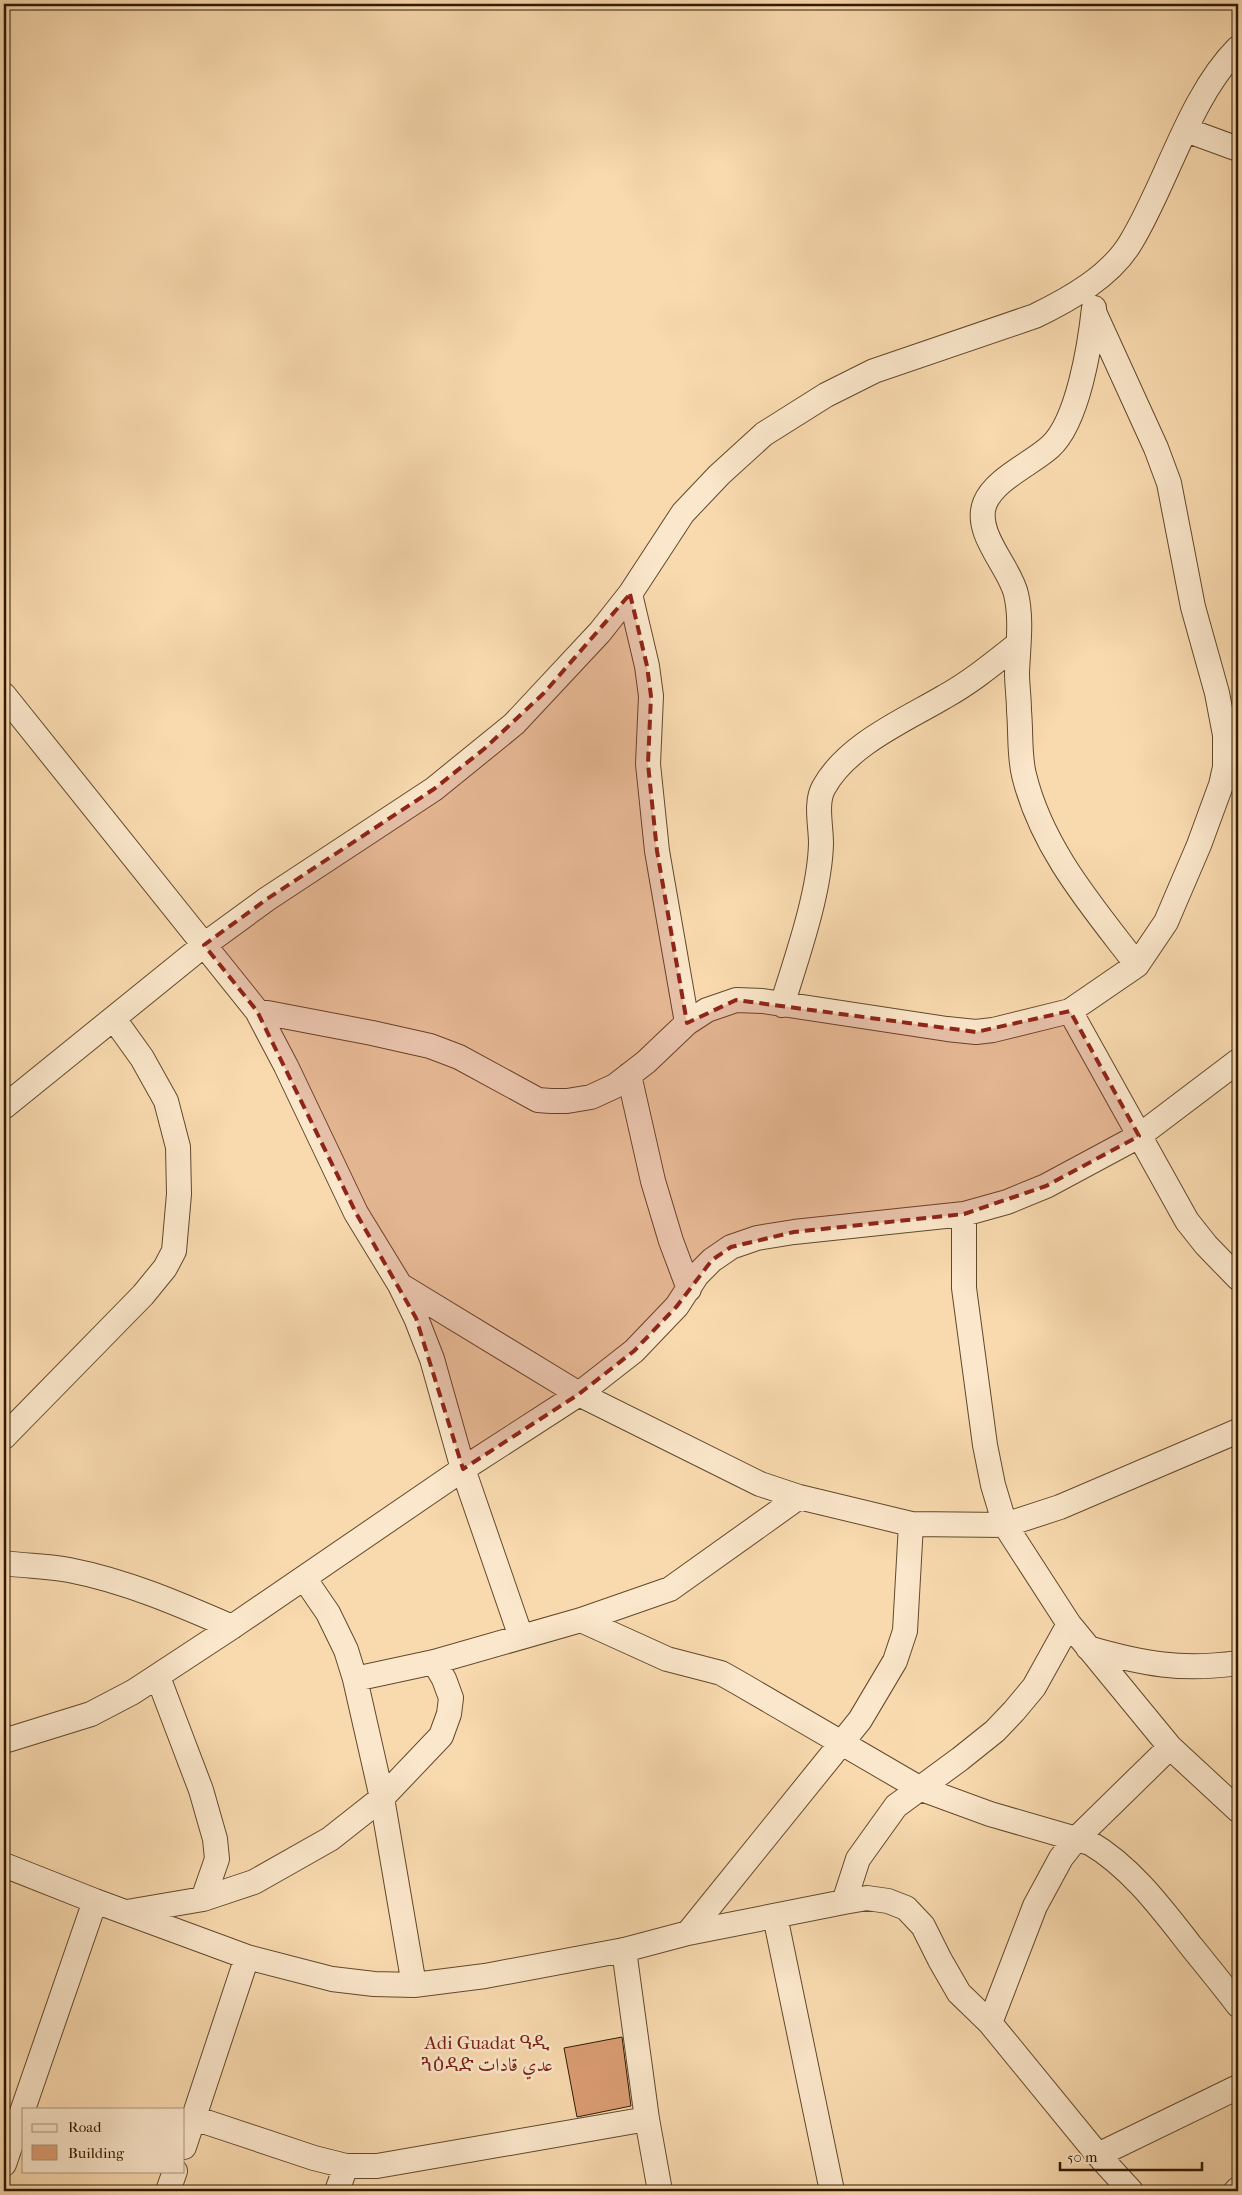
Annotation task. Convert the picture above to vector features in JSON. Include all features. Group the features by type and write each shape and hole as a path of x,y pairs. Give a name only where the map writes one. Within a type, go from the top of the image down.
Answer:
{"street":[{"path":"4,1107 204,945 267,899 434,788 514,724 600,632 630,594 683,513 719,475 764,434 826,395 874,371 1035,316 1057,305 1098,277 1113,264 1131,242 1200,101 1227,60 1238,48"},
{"path":"1186,130 1238,149"},
{"path":"1098,277 1094,312 1078,391 1064,430 1050,446 995,488 985,503 982,518 992,548 1016,591 1020,612 1017,675 1024,774 1044,831 1070,878 1137,965"},
{"path":"257,1011 430,1046 459,1058 538,1100 566,1101 591,1097 615,1086 646,1062 687,1023 707,1010 736,1000 763,1001 903,1021 947,1030 976,1032 993,1030 1070,1011 1096,995 1137,965 1166,922 1199,845 1231,759 1217,693 1193,607 1169,483 1156,448 1094,312"},
{"path":"630,594 647,666 651,696 648,764 657,852 687,1023"},
{"path":"782,1005 801,947 815,886 821,846 820,801 823,787 842,764 864,744 982,673 1018,644"},
{"path":"4,695 257,1011 286,1066 356,1213 400,1285 432,1360 463,1469 521,1637"},
{"path":"1070,1011 1187,1221 1206,1246 1238,1278"},
{"path":"4,1437 143,1295 165,1268 174,1251 179,1194 178,1147 166,1101 142,1058 114,1018"},
{"path":"4,1741 91,1714 158,1676 463,1469 579,1394 634,1351 677,1306 697,1275 712,1260 731,1247 757,1238 827,1228 964,1214 1007,1202 1046,1186 1139,1136 1238,1061"},
{"path":"629,1075 653,1181 689,1289"},
{"path":"964,1214 964,1288 983,1428 993,1485 1005,1525 1069,1624 1088,1648 1170,1747 1238,1810"},
{"path":"400,1285 579,1394 760,1484 799,1498 911,1524 1005,1525 1060,1507 1238,1431"},
{"path":"355,1679 434,1662 581,1620 670,1589 799,1498"},
{"path":"688,1933 860,1720 895,1661 905,1631 911,1524"},
{"path":"4,1563 68,1570 108,1580 150,1593 232,1627"},
{"path":"304,1578 328,1614 346,1650 355,1679 382,1798 414,1984"},
{"path":"581,1620 667,1659 720,1673 843,1741 920,1788 990,1814 1090,1843 1103,1851 1134,1880 1168,1918 1238,2005"},
{"path":"844,1902 858,1859 896,1806 960,1760 995,1731 1034,1687 1069,1624"},
{"path":"1088,1648 1150,1664 1188,1668 1238,1663"},
{"path":"126,1912 203,1899 254,1882 330,1839 382,1798 441,1736 449,1714 451,1698 444,1679 434,1662"},
{"path":"158,1676 201,1790 215,1839 217,1859 203,1899"},
{"path":"990,2023 1035,1906 1061,1858 1076,1839 1170,1747"},
{"path":"4,1865 95,1901 247,1956 332,1979 374,1984 414,1984 485,1976 624,1950 688,1933 844,1902 867,1898 888,1901 906,1908 923,1926 959,1993 990,2023 1098,2155 1131,2191"},
{"path":"23,2108 95,1901"},
{"path":"776,1916 832,2191"},
{"path":"624,1950 647,2119 660,2191"},
{"path":"185,2144 247,1956"},
{"path":"1098,2155 1238,2087"},
{"path":"4,2164 22,2112"},
{"path":"194,2118 314,2158 346,2166 377,2166 647,2119"},
{"path":"337,2191 346,2166"},
{"path":"168,2191 175,2172"}],"highlighted area":[{"path":"630,594 647,666 651,696 648,764 657,851 687,1023 736,1000 976,1032 1070,1011 1139,1136 1046,1186 964,1214 794,1232 731,1247 712,1260 677,1306 634,1351 579,1394 463,1469 416,1318 356,1213 257,1011 204,945 267,899 434,789 484,749 544,693"}],"building":[{"path":"622,2037 631,2106 577,2117 564,2048"}],"district":[{"name":"Adi Guadat ዓዲ ጓዕዳድ عدي قادات","path":"487,2053"}]}
